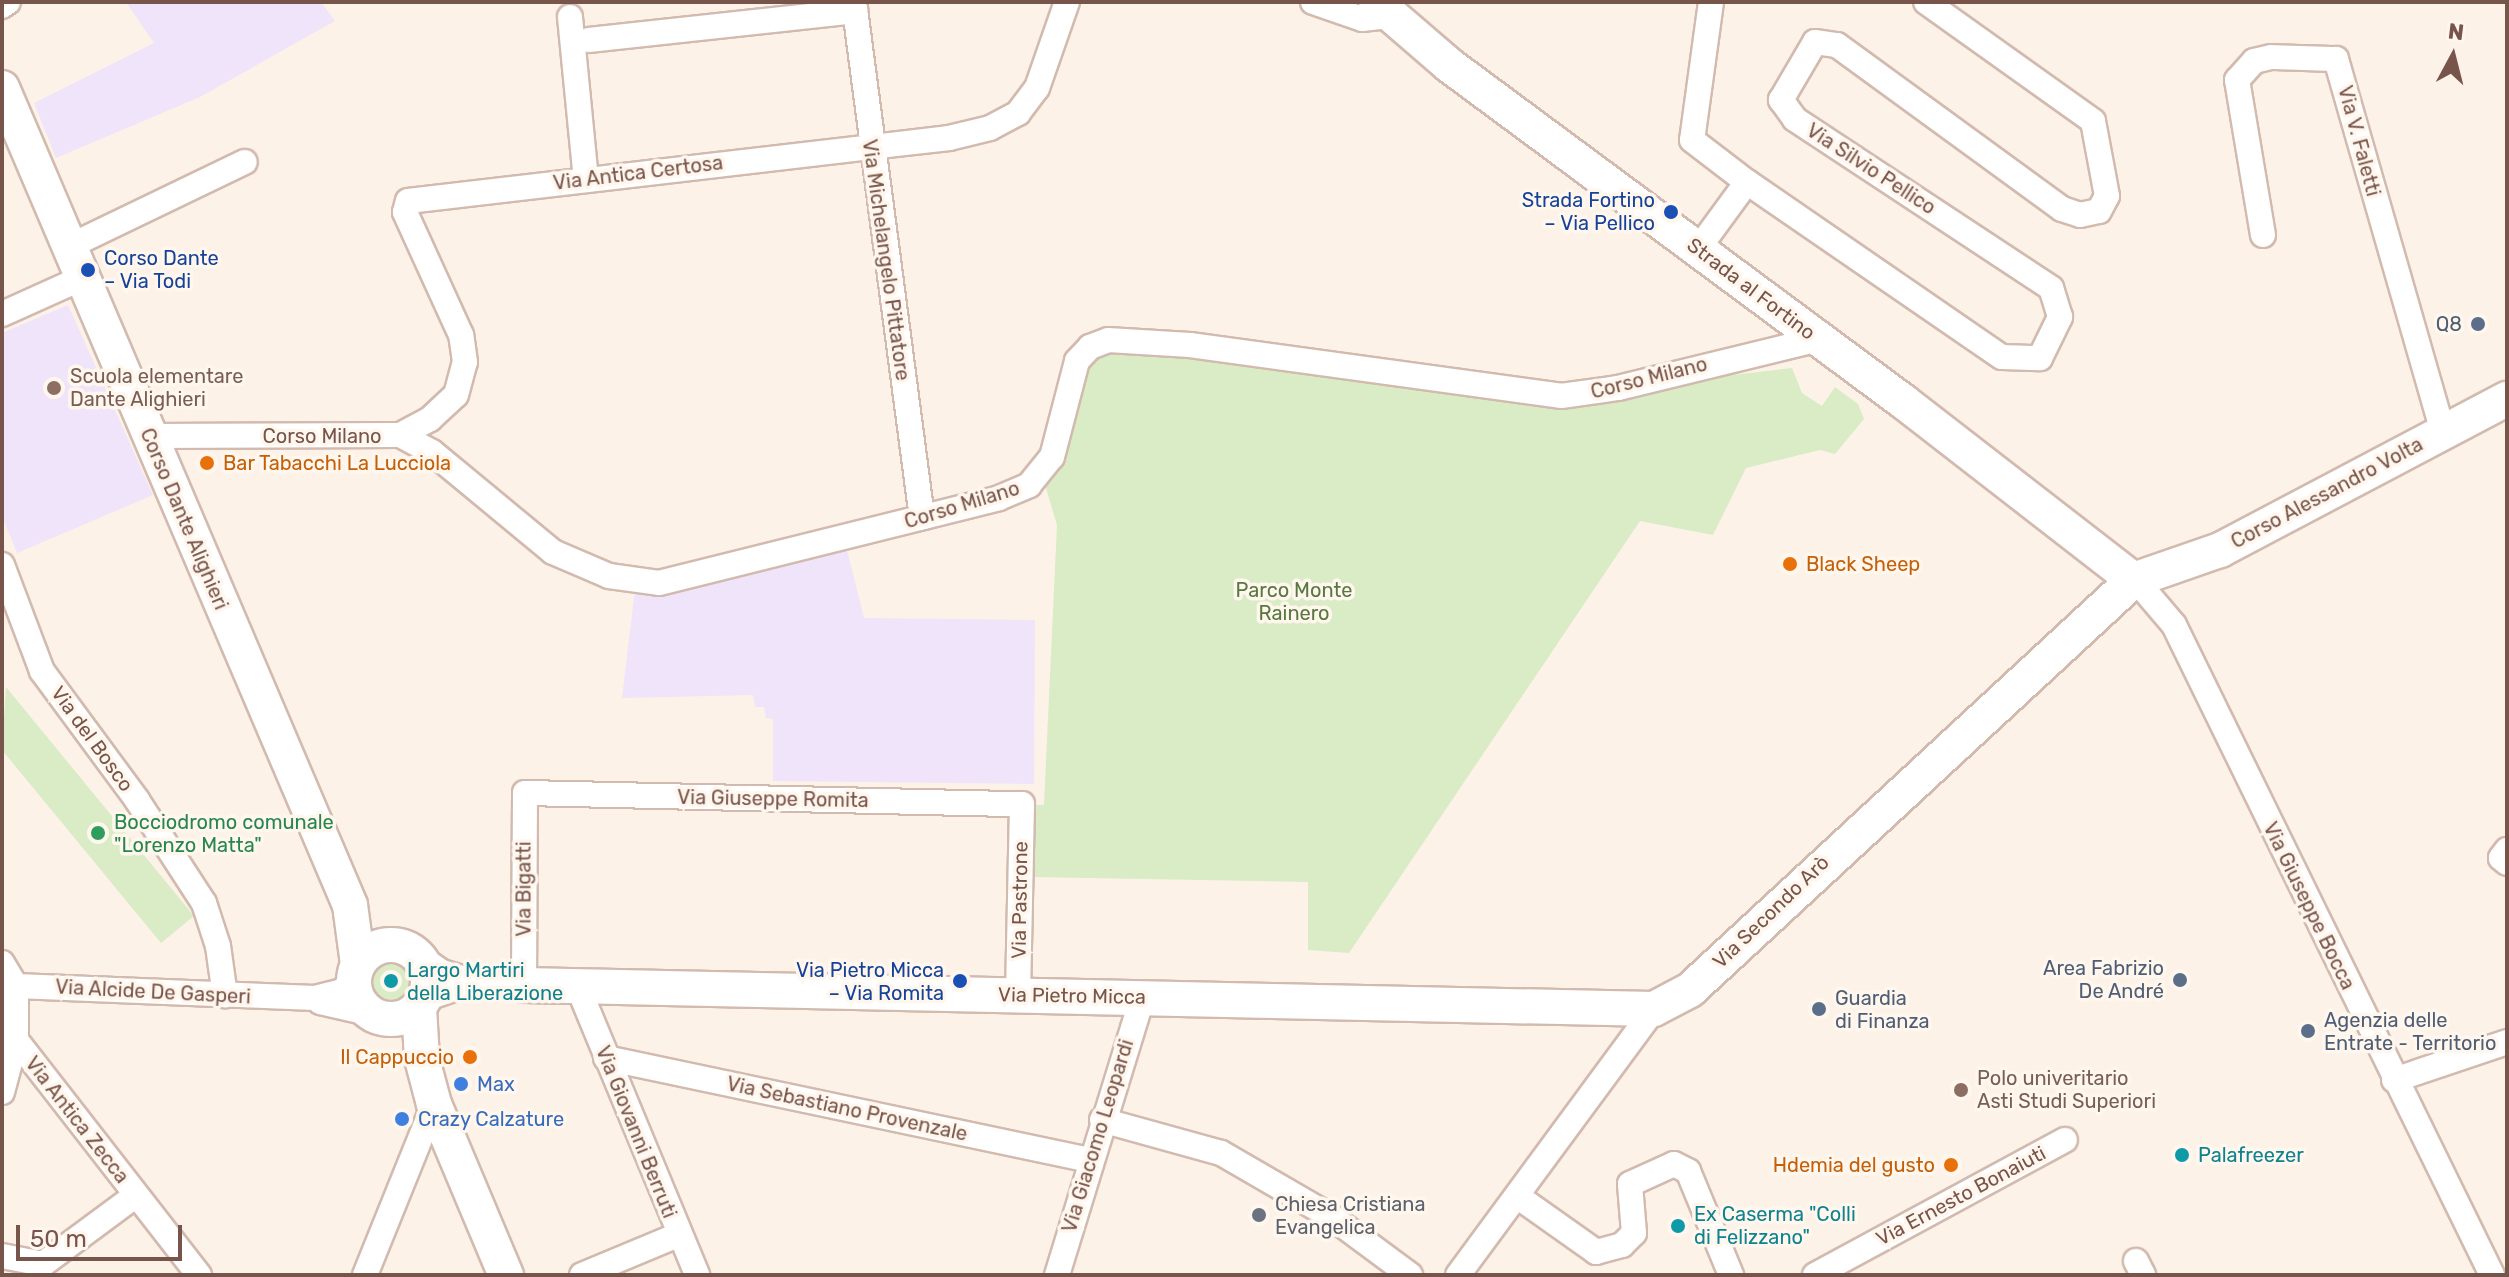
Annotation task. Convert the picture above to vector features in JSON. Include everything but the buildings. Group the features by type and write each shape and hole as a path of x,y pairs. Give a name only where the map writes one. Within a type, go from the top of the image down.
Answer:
{"street":[{"path":"2,6 8,2"},
{"name":"Via Antica Certosa","path":"400,435 430,419 456,395 465,362 461,335 406,215 406,203 586,179 949,138 1007,121 1028,103 1046,72 1067,2"},
{"path":"1313,2 1362,19 1383,9"},
{"path":"1698,249 1747,182 1692,140 1711,2"},
{"name":"Via Silvio Pellico","path":"1747,182 2002,357 2040,358 2060,317 2051,288 1795,119 1781,100 1815,42 1837,45 2062,209 2080,215 2099,211 2107,196 2093,121 1926,2"},
{"path":"589,40 854,7"},
{"name":"Via Michelangelo Pittatore","path":"854,7 870,147 922,518"},
{"name":"Strada al Fortino","path":"1383,9 2134,581"},
{"path":"570,17 586,179"},
{"name":"Via V. Faletti","path":"2263,235 2237,80 2254,61 2271,57 2336,59 2443,432"},
{"name":"Corso Dante Alighieri","path":"2,88 147,436 350,905 356,970"},
{"path":"68,247 245,162"},
{"path":"2,314 82,278"},
{"name":"Corso Milano","path":"147,436 400,435 432,452 553,552 632,582 680,581 999,498 1042,475 1056,445 1077,361 1090,347 1120,339 1190,345 1561,396 1618,388 1819,339"},
{"name":"Corso Alessandro Volta","path":"2134,581 2220,550 2507,399"},
{"name":"Via del Bosco","path":"2,565 42,671 204,903 218,946 225,996"},
{"name":"Via Secondo Arò","path":"1458,1275 1654,1009 1690,990 2134,581"},
{"name":"Via Giuseppe Bocca","path":"2134,581 2174,625 2492,1275"},
{"name":"Via Giuseppe Romita","path":"525,793 1022,804"},
{"name":"Via Bigatti","path":"524,985 525,793"},
{"name":"Via Pastrone","path":"1018,995 1022,804"},
{"path":"2507,850 2501,858 2507,863"},
{"name":"Corso Dante Alighieri","path":"350,905 378,935 409,950"},
{"path":"365,1275 432,1099 422,1004 428,973 409,950 381,946 356,970 357,998 403,1039 432,1099 506,1275"},
{"name":"Via Pietro Micca","path":"409,950 452,977 490,984"},
{"path":"2,963 16,986 16,1040 2,1092"},
{"name":"Via Alcide De Gasperi","path":"16,986 290,998 336,995 348,988 356,970"},
{"name":"Via Pietro Micca","path":"422,1004 456,987 490,984 1654,1009"},
{"name":"Via Giovanni Berruti","path":"578,987 697,1275"},
{"name":"Via Alcide De Gasperi","path":"290,998 374,1015"},
{"name":"Via Giacomo Leopardi","path":"1057,1275 1088,1160 1142,998"},
{"path":"374,1015 394,1020 422,1004"},
{"name":"Via Antica Zecca","path":"16,1040 199,1275"},
{"path":"2394,1080 2507,1042"},
{"name":"Via Sebastiano Provenzale","path":"606,1058 1088,1160"},
{"path":"1102,1120 1221,1153 1333,1218 1410,1275"},
{"name":"Via Ernesto Bonaiuti","path":"1815,1275 2065,1140"},
{"path":"1517,1196 1596,1252 1622,1245 1634,1233 1630,1184 1674,1164 1688,1171 1731,1275"},
{"path":"2,1256 43,1264 135,1196"},
{"path":"582,1275 678,1235"}],"shaded area":[{"path":"126,2 321,2 335,21 200,97 56,158 34,103 154,43"},
{"name":"Scuola elementare Dante Alighieri","path":"68,305 153,495 17,553 2,516 2,333"},
{"path":"846,546 864,618 1035,620 1034,784 773,781 773,719 766,718 764,707 755,707 753,695 622,698 635,589"}],"green space":[{"name":"Parco Monte Rainero","path":"1099,343 1511,393 1618,388 1792,368 1802,393 1822,406 1835,387 1858,404 1864,419 1835,454 1820,450 1746,468 1713,535 1640,521 1349,953 1308,950 1308,882 1031,877 1035,805 1044,805 1057,525 1042,475 1073,371"},
{"name":"Bocciodromo comunale \"Lorenzo Matta\"","path":"6,687 194,916 161,943 2,750"},
{"path":"391,962 404,968 410,981 404,994 391,1000 378,994 372,981 378,968"}],"place":[{"name":"Strada Fortino – Via Pellico","path":"1671,212"},
{"name":"Corso Dante – Via Todi","path":"88,270"},
{"name":"Q8","path":"2478,324"},
{"name":"Scuola elementare Dante Alighieri","path":"54,388"},
{"name":"Bar Tabacchi La Lucciola","path":"207,463"},
{"name":"Black Sheep","path":"1790,564"},
{"name":"Bocciodromo comunale \"Lorenzo Matta\"","path":"98,833"},
{"name":"Area Fabrizio De André","path":"2180,980"},
{"name":"Largo Martiri della Liberazione","path":"391,981"},
{"name":"Via Pietro Micca – Via Romita","path":"960,981"},
{"name":"Guardia di Finanza","path":"1819,1009"},
{"name":"Agenzia delle Entrate - Territorio","path":"2308,1031"},
{"name":"Il Cappuccio","path":"470,1057"},
{"name":"Max","path":"461,1084"},
{"name":"Polo univeritario Asti Studi Superiori","path":"1961,1090"},
{"name":"Crazy Calzature","path":"402,1119"},
{"name":"Palafreezer","path":"2182,1155"},
{"name":"Hdemia del gusto","path":"1951,1165"},
{"name":"Chiesa Cristiana Evangelica","path":"1259,1215"},
{"name":"Ex Caserma \"Colli di Felizzano\"","path":"1678,1226"}]}
